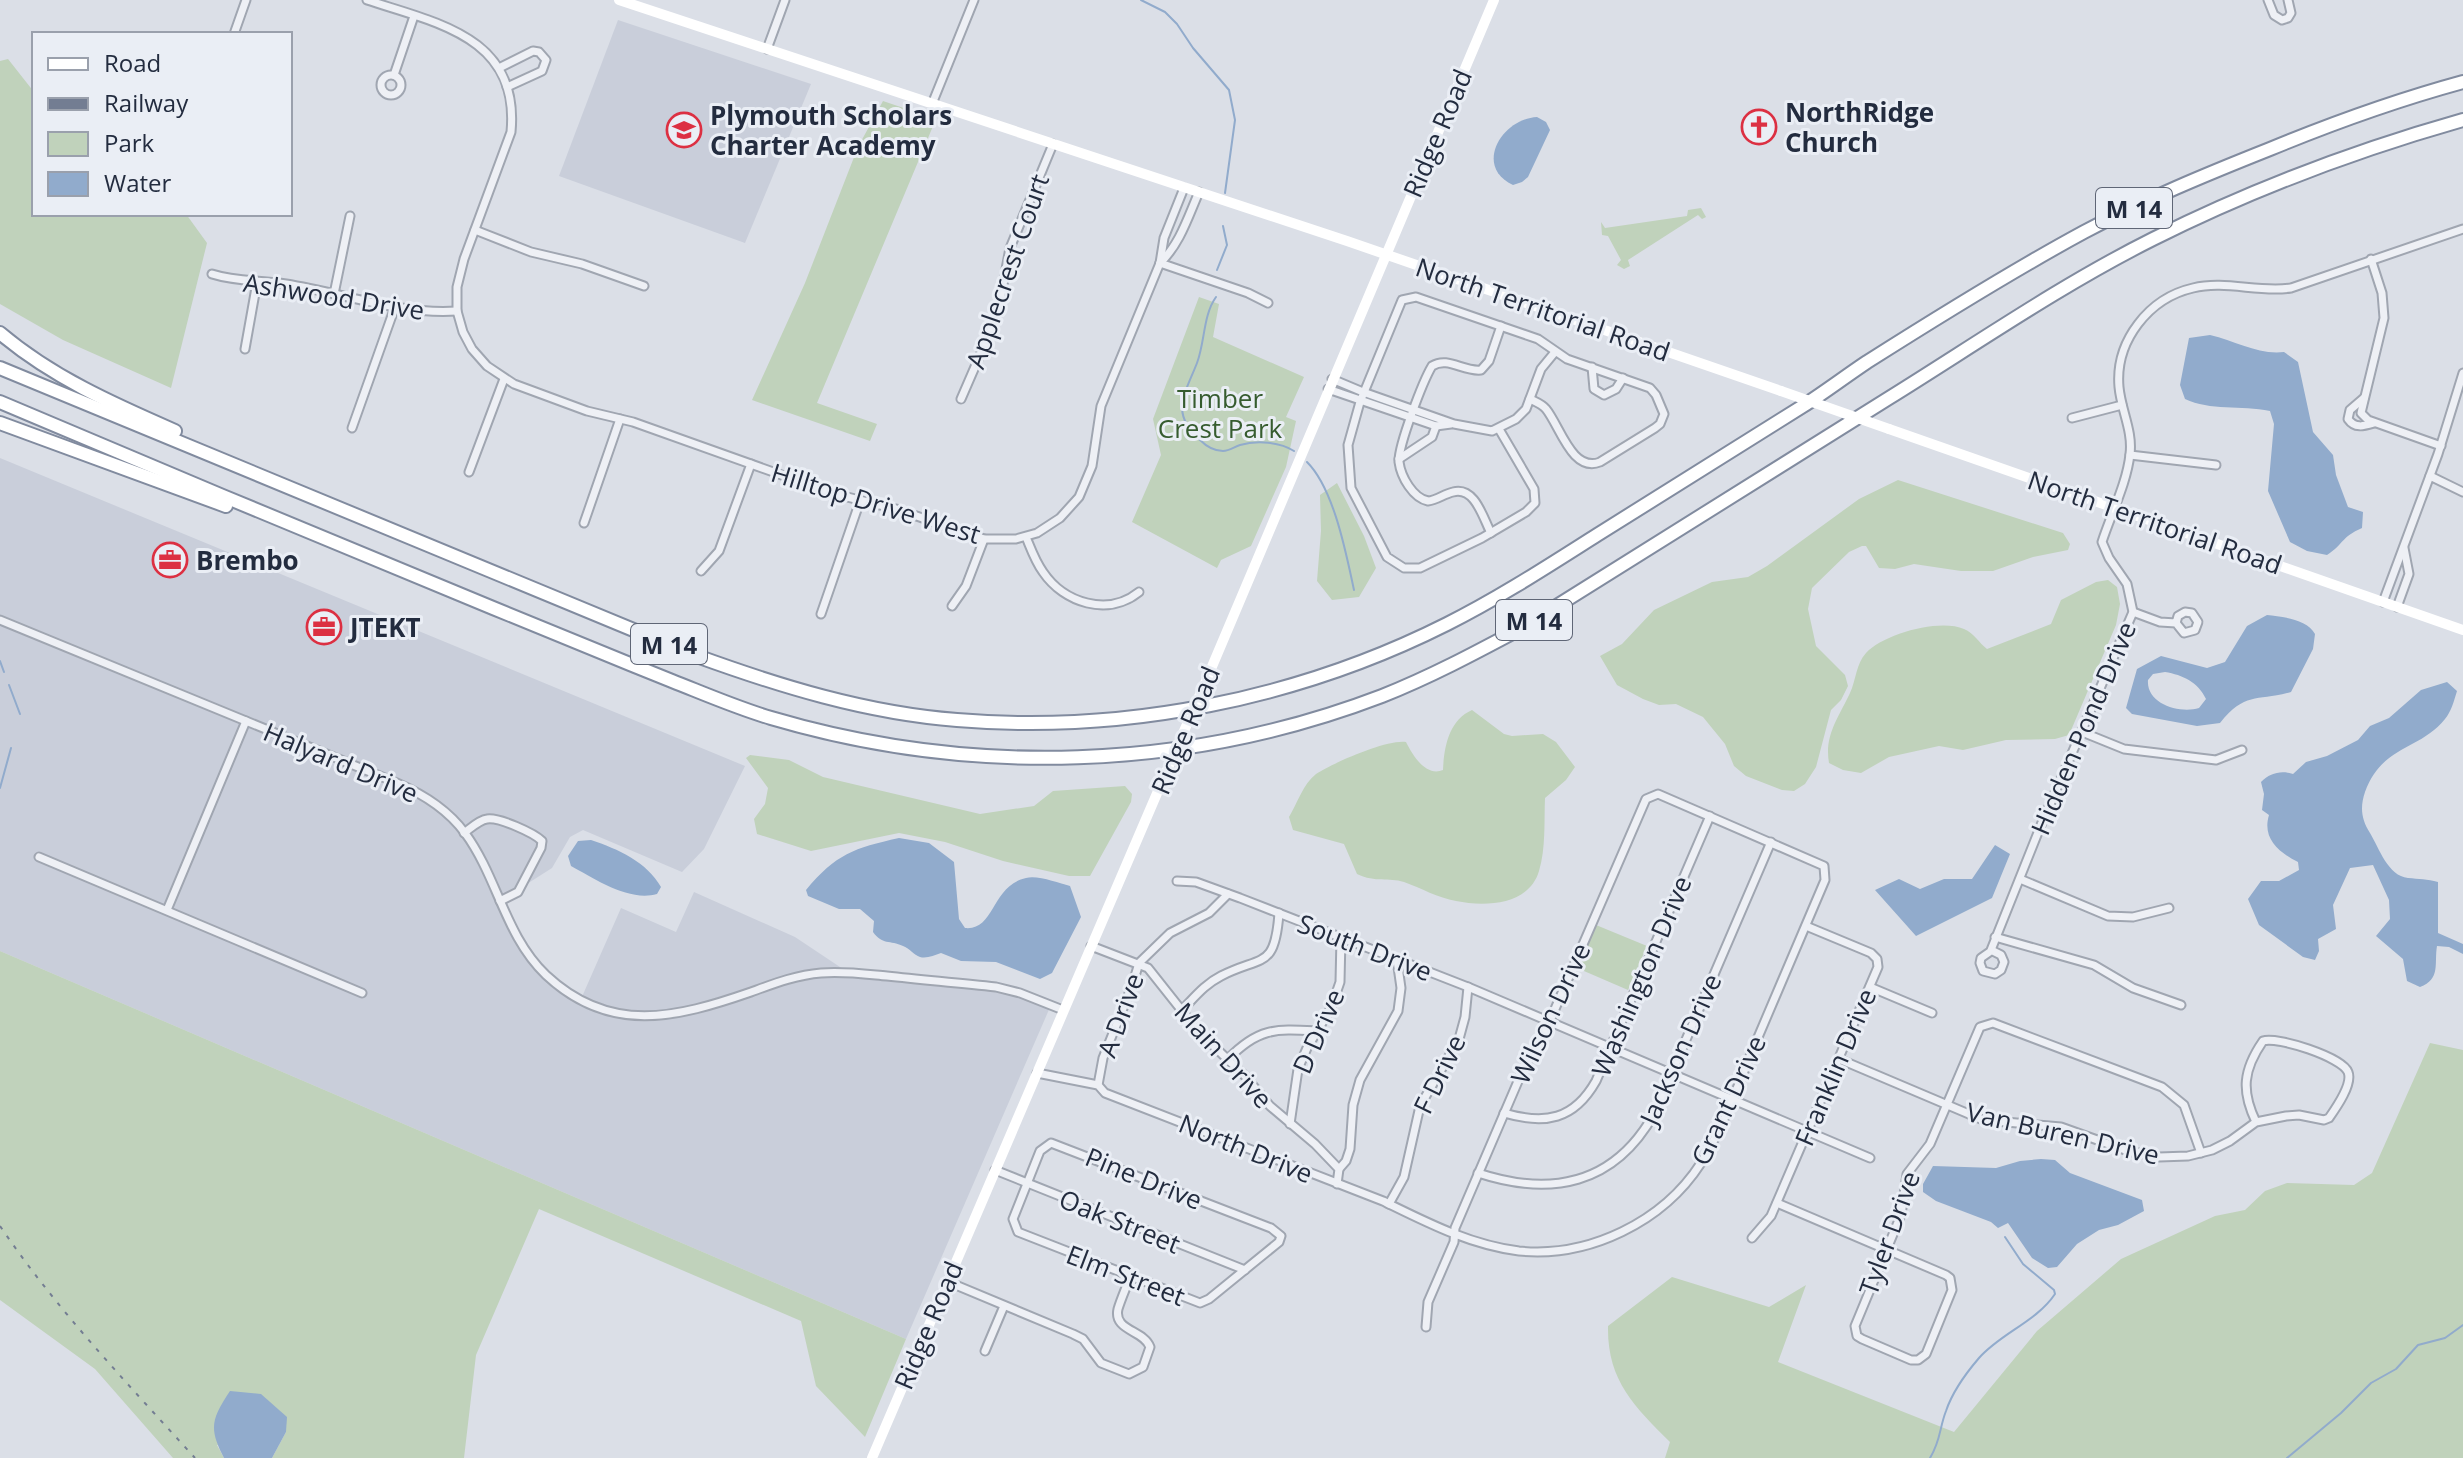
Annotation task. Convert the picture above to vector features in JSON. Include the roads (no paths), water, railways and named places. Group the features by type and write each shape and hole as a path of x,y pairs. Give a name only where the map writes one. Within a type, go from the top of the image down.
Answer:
{"highway":[{"name":"M 14","path":"0,368 694,655 817,696 919,716 986,722 1089,721 1186,710 1321,676 1387,652 1445,625 1511,589 1806,404 1864,364 2088,230 2217,170 2320,129 2463,82"},
{"name":"M 14","path":"0,402 295,527 729,704 813,730 912,750 1020,758 1134,754 1218,742 1283,728 1340,711 1447,667 1520,629 2012,320 2142,245 2301,175 2463,120"},
{"path":"0,333 31,357 92,394 214,449 274,482"},
{"path":"0,423 220,504 295,527"}],"main road":[{"name":"North Territorial Road","path":"619,0 639,3 767,49 1385,254 2463,630"},
{"name":"Ridge Road","path":"872,1458 1494,0"}],"street":[{"path":"235,32 246,0"},
{"path":"367,0 467,36 499,68 507,87 512,111 511,132 458,279 457,311 463,332 472,349 504,379 469,472"},
{"path":"767,49 785,0"},
{"path":"932,104 974,0"},
{"path":"2268,0 2275,17 2282,20 2291,13 2288,0"},
{"path":"394,75 414,16"},
{"path":"499,68 533,51 539,52 546,60 542,71 507,87"},
{"name":"Applecrest Court","path":"961,399 997,316 1010,248 1053,144"},
{"name":"Hilltop Drive West","path":"504,379 587,411 620,419 860,501 896,509 984,539 1026,537 1060,518 1085,487 1092,466 1101,406 1160,263 1164,238 1184,188"},
{"name":"Hilltop Drive West","path":"1160,263 1177,241 1199,192"},
{"path":"334,294 350,216"},
{"path":"2216,465 2130,455 2119,373 2127,341 2139,322 2169,297 2188,289 2206,285 2272,290 2291,288 2463,229"},
{"path":"475,230 531,252 573,261 644,286"},
{"path":"2371,259 2382,293 2384,318 2362,415 2441,446"},
{"path":"1160,263 1248,293 1268,303"},
{"name":"Ashwood Drive","path":"212,274 232,280 284,284 428,313 457,311"},
{"path":"245,349 257,282"},
{"path":"1499,429 1534,489 1536,498 1531,509 1491,533 1420,568 1404,568 1390,560 1349,482 1348,445 1363,392 1399,304 1406,298 1416,297 1538,339 1555,352 1653,391 1663,409 1663,418 1655,428 1594,465 1586,464 1579,460 1546,409 1530,399"},
{"path":"352,428 395,307"},
{"path":"1491,533 1473,497 1467,493 1455,491 1432,501 1416,496 1399,459 1414,409 1432,366 1445,362 1481,370 1489,361 1501,326"},
{"path":"1330,384 1363,392 1454,424 1483,431 1499,429 1521,416 1541,369 1555,352"},
{"path":"1592,367 1594,389 1604,395 1616,389 1623,378"},
{"path":"2383,602 2441,446 2463,373"},
{"path":"1330,384 1360,402 1436,426 1454,424"},
{"path":"2364,398 2350,410 2348,419 2360,427 2375,422"},
{"path":"2072,418 2122,405"},
{"path":"584,523 620,419"},
{"path":"1399,459 1432,437 1436,426"},
{"name":"Hidden Pond Drive","path":"1991,950 2133,612 2127,584 2102,542 2130,455"},
{"path":"701,571 719,551 751,464"},
{"path":"2430,476 2463,492"},
{"path":"821,614 860,501"},
{"path":"1026,537 1046,576 1076,599 1110,606 1139,592"},
{"path":"952,606 966,586 984,539"},
{"path":"2397,607 2409,574 2404,546"},
{"path":"2133,612 2160,622 2176,623"},
{"name":"Halyard Drive","path":"0,620 411,789 443,810 464,833 522,946 546,975 583,1001 623,1014 651,1017 686,1013 792,978 823,973 996,987 1063,1010"},
{"path":"167,910 246,721"},
{"path":"2082,732 2124,749 2216,760 2242,750"},
{"name":"Wilson Drive","path":"1426,1327 1428,1302 1454,1242 1454,1234 1478,1173 1522,1072 1550,1021 1645,801 1650,795 1658,794 1710,816"},
{"path":"1710,816 1771,842"},
{"name":"Washington Drive","path":"1504,1113 1539,1119 1557,1116 1572,1110 1590,1091 1710,816"},
{"path":"464,833 482,820 494,819 533,834 542,841 520,889 500,901"},
{"name":"Grant Drive","path":"1454,1234 1497,1247 1538,1252 1577,1247 1620,1233 1658,1210 1688,1182 1710,1148 1825,880 1826,870 1821,863 1771,842"},
{"name":"Jackson Drive","path":"1478,1173 1511,1183 1540,1186 1571,1182 1598,1171 1620,1156 1641,1134 1654,1114 1771,842"},
{"path":"39,857 362,993"},
{"path":"2020,879 2108,916 2133,917 2169,908"},
{"name":"South Drive","path":"1177,881 1196,882 1468,987 1870,1158"},
{"name":"A Drive","path":"1098,1085 1103,1058 1139,963 1170,933 1209,913 1228,894"},
{"path":"1182,1010 1215,980 1268,956 1277,940 1279,913"},
{"name":"Franklin Drive","path":"1752,1238 1767,1222 1777,1203 1878,967 1875,956 1806,926"},
{"name":"D Drive","path":"1290,1124 1298,1069 1331,1008 1340,982 1341,937"},
{"path":"1995,937 2094,965 2133,988 2181,1005"},
{"name":"Main Drive","path":"1091,946 1148,968 1198,1031 1270,1106 1339,1169"},
{"path":"1337,1184 1339,1169 1350,1149 1353,1105 1360,1080 1398,1011 1401,988 1397,960"},
{"name":"F Drive","path":"1389,1204 1404,1177 1420,1106 1459,1039 1468,987"},
{"path":"1870,987 1932,1013"},
{"name":"Tyler Drive","path":"1886,1250 1946,1275 1951,1280 1952,1290 1926,1354 1918,1360 1911,1360 1862,1339 1856,1333 1855,1326 1886,1250 1901,1215 1907,1174 1930,1144 1978,1030 1988,1023 2149,1081 2177,1098"},
{"path":"1228,1059 1245,1041 1259,1034 1318,1031"},
{"name":"Van Buren Drive","path":"1839,1059 1991,1121 2061,1127 2146,1156 2175,1158 2201,1153 2230,1141 2256,1122 2299,1115 2324,1120 2329,1118 2349,1077 2345,1068 2279,1040 2263,1041 2251,1063 2245,1086 2246,1102 2256,1122"},
{"name":"North Drive","path":"1037,1073 1098,1085 1105,1093 1389,1204 1454,1234"},
{"name":"Van Buren Drive","path":"2177,1098 2184,1105 2201,1153"},
{"name":"Pine Drive","path":"1043,1242 1018,1232 1013,1219 1042,1149 1055,1143 1271,1228 1281,1236"},
{"name":"Oak Street","path":"995,1170 1245,1270"},
{"path":"1777,1203 1886,1250"},
{"name":"Elm Street","path":"1043,1242 1200,1303 1276,1245 1281,1236"},
{"path":"946,1281 1073,1334 1083,1339 1101,1363 1125,1374 1133,1374 1143,1367 1150,1347 1144,1337 1124,1327 1118,1319 1118,1310 1130,1277"},
{"path":"985,1351 1004,1306"}],"water":[{"path":"1537,117 1546,122 1550,130 1528,177 1513,185 1501,177 1495,167 1497,145 1503,134 1513,126"},
{"path":"2210,335 2256,350 2284,352 2298,362 2313,432 2333,455 2336,475 2348,507 2363,512 2362,528 2350,534 2327,555 2307,551 2290,542 2268,491 2274,424 2270,411 2205,405 2185,399 2180,385 2189,338"},
{"path":"2267,615 2301,622 2315,634 2313,649 2291,692 2252,699 2237,706 2220,723 2197,726 2132,714 2126,708 2137,669 2161,656 2207,668 2225,662 2247,626","holes":["2165,672 2184,677 2199,688 2206,699 2199,708 2174,708 2152,695 2148,680 2153,674"]},
{"path":"2447,682 2457,691 2447,716 2435,729 2381,765 2365,792 2362,813 2367,828 2395,872 2408,878 2438,882 2438,933 2463,944 2463,954 2449,947 2437,946 2431,980 2420,987 2407,981 2403,959 2376,936 2390,919 2389,900 2373,865 2350,868 2333,905 2336,929 2318,939 2319,951 2315,960 2303,957 2259,925 2248,899 2261,881 2279,881 2299,870 2298,862 2278,849 2270,837 2269,815 2262,810 2264,794 2261,782 2276,773 2293,774 2306,762 2327,756 2358,740 2370,726 2389,718 2421,690"},
{"path":"899,838 929,843 954,862 959,919 965,928 982,923 1006,890 1026,878 1070,886 1081,917 1052,973 1040,979 996,962 961,961 941,953 920,957 905,947 880,939 873,932 874,921 860,909 839,909 808,896 806,890 837,860 858,849"},
{"path":"591,840 621,852 648,870 661,887 657,894 646,896 624,892 571,866 568,856 578,841"},
{"path":"1995,845 2010,854 1992,898 1916,936 1875,890 1899,879 1920,889 1944,879 1972,879"},
{"path":"2041,1159 2055,1160 2070,1173 2142,1200 2144,1211 2118,1225 2099,1230 2077,1244 2057,1267 2048,1268 2032,1258 2008,1223 1998,1228 1991,1222 1936,1201 1923,1192 1923,1184 1933,1166 1996,1168"},
{"path":"230,1391 261,1394 287,1417 286,1432 272,1458 224,1458 216,1439 214,1423"}],"waterway":[{"path":"1141,0 1165,12 1177,24 1229,90 1235,120 1225,193"},
{"path":"1217,270 1227,245 1223,226"},
{"path":"1216,297 1209,312 1200,355 1184,395 1182,412 1185,421 1202,442 1216,450 1225,451 1247,443 1261,442 1294,451"},
{"path":"1307,462 1325,488 1332,505 1354,590"},
{"path":"0,661 4,672"},
{"path":"9,685 20,714"},
{"path":"0,788 11,748"},
{"path":"1930,1458 1949,1404 1979,1358 2038,1312 2055,1294 2023,1264 2005,1237"},
{"path":"2287,1458 2371,1383 2396,1369 2418,1345 2445,1338 2463,1325"}],"railway":[{"path":"0,1226 69,1317 195,1458"}],"place":[{"name":"NorthRidge Church","path":"1759,127"},
{"name":"Plymouth Scholars Charter Academy","path":"684,130"},
{"name":"Brembo","path":"170,560"},
{"name":"JTEKT","path":"324,627"}],"park label":[{"name":"Timber Crest Park","path":"1220,413"}]}
